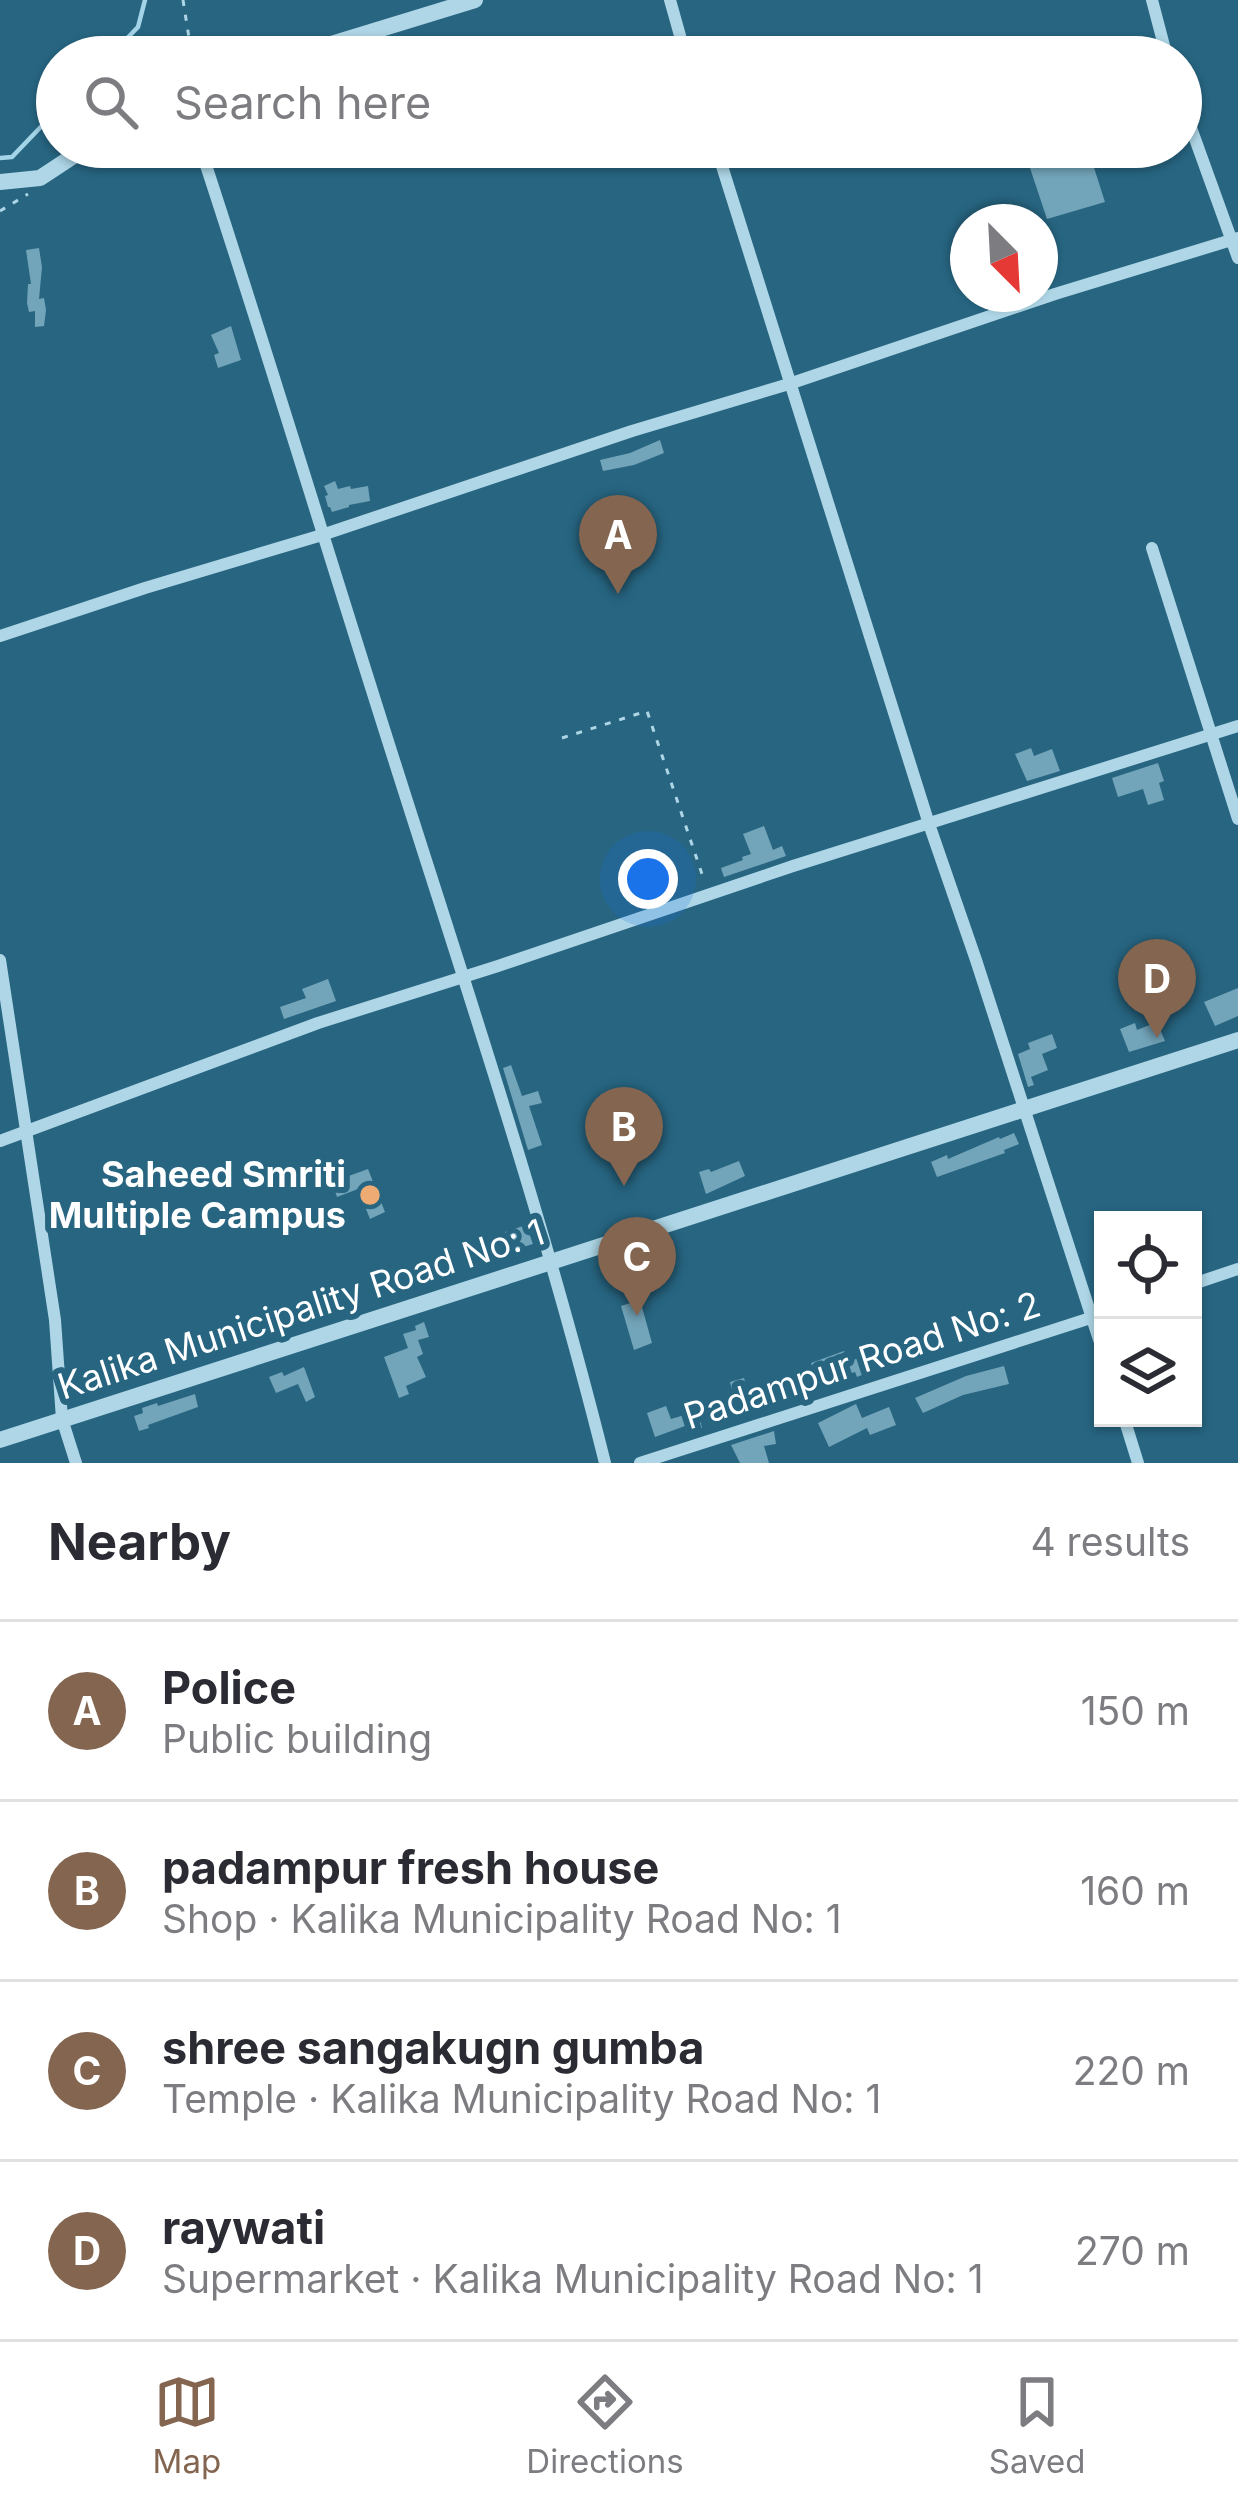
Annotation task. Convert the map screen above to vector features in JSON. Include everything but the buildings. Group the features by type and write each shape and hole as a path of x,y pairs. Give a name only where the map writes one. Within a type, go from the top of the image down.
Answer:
{"street":[{"path":"358,36 475,0"},
{"path":"670,0 680,36"},
{"path":"1152,0 1161,36"},
{"path":"1202,154 1238,258"},
{"path":"0,182 40,178 55,168"},
{"path":"207,168 552,1264 604,1463"},
{"path":"722,168 928,824 1094,1305"},
{"path":"0,636 1235,239"},
{"path":"1152,548 1238,819"},
{"path":"0,1141 318,1023 1238,726"},
{"path":"0,960 55,1320 62,1419 76,1463"},
{"name":"Kalika Municipality Road No: 1","path":"0,1440 1238,1040"},
{"path":"1202,1281 1238,1269"},
{"name":"Padampur Road No: 2","path":"640,1463 1094,1317"},
{"path":"1127,1427 1138,1463"}],"path":[{"path":"183,0 189,36"},
{"path":"0,212 25,198 40,178"},
{"path":"562,738 647,711 709,894"}],"waterway":[{"path":"129,36 138,27 145,0"},
{"path":"0,158 12,157 36,132"}],"place":[{"name":"Police","path":"618,594"},
{"name":"raywati","path":"1157,1038"},
{"name":"padampur fresh house","path":"624,1186"},
{"name":"Saheed Smriti Multiple Campus","path":"370,1195"},
{"name":"shree sangakugn gumba","path":"637,1316"}]}
